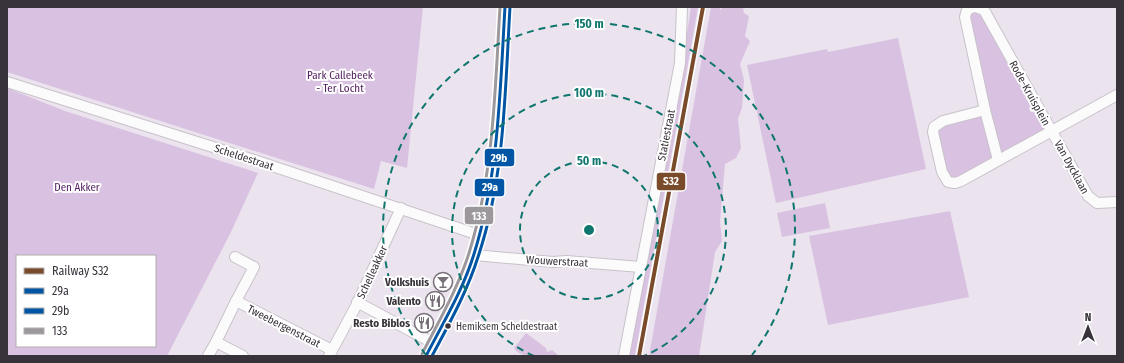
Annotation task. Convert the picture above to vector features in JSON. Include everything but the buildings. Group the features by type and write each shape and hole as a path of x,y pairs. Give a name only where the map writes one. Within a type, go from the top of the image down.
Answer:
{"main road":[{"path":"426,356 463,281 474,255 492,184 505,7"}],"street":[{"name":"Statiestraat","path":"624,356 680,63 682,7"},
{"name":"Rode-Kruisplein","path":"985,110 943,121 934,127 933,132 942,172 948,182 955,183 998,160 1051,131 984,10 975,7 967,10 965,17 985,110 998,160"},
{"name":"Scheldestraat","path":"7,82 401,208 480,235"},
{"path":"1051,131 1117,95"},
{"name":"Van Dycklaan","path":"1051,131 1088,196 1096,203 1117,202"},
{"name":"Schelleakker","path":"331,353 357,302 401,208"},
{"name":"Wouwerstraat","path":"474,255 553,262 566,261 641,267"},
{"name":"Tweebergenstraat","path":"208,356 254,267 235,257"},
{"name":"Tweebergenstraat","path":"236,301 331,353"},
{"path":"357,302 433,343"},
{"path":"216,342 243,356"}],"green space":[{"name":"Park Callebeek - Ter Locht","path":"7,7 423,7 407,168 381,161 374,189 7,72"},
{"path":"691,7 698,7 635,356 627,356 682,65"},
{"path":"711,7 720,7 720,10 723,7 743,7 744,13 749,16 745,36 750,41 740,64 744,80 742,108 738,119 741,148 736,158 725,164 720,221 722,241 715,252 699,356 649,356"},
{"path":"979,8 1051,131 948,182 934,127 985,110 965,17"},
{"path":"898,38 926,169 776,203 747,65 827,49 828,52"},
{"name":"Den Akker","path":"7,88 65,111 258,173 231,232 167,356 7,356"},
{"path":"825,203 830,228 782,237 777,213"},
{"path":"950,211 969,297 828,325 809,236"},
{"path":"526,333 546,348 547,352 552,350 558,356 534,357 522,355 514,348"}],"rail line":[{"name":"S32","path":"639,356 703,7"}],"transit line":[{"name":"133","path":"422,354 448,304 465,266 484,192 495,100 500,7"},
{"name":"29a","path":"426,356 464,280 474,254 482,224 489,193 497,132 505,7"},
{"name":"29b","path":"432,356 469,283 487,227 494,196 499,165 505,102 510,7"}],"place":[{"name":"Volkshuis","path":"443,282"},
{"name":"Valento","path":"435,301"},
{"name":"Resto Biblos","path":"424,323"},
{"name":"Hemiksem Scheldestraat","path":"448,326"}]}
